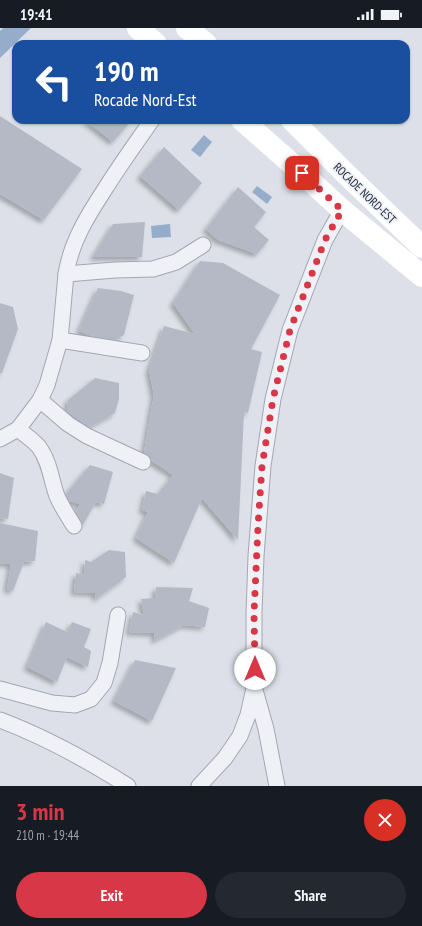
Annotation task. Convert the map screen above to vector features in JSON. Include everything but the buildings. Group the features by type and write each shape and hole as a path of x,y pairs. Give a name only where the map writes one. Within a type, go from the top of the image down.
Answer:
{"street":[{"path":"138,28 152,40"},
{"path":"187,28 201,40"},
{"path":"0,438 18,429 40,400 47,385 60,340 66,274 73,246 85,222 120,165 149,124"},
{"name":"ROCADE NORD-EST","path":"247,124 342,210 422,276"},
{"name":"ROCADE NORD-EST","path":"296,124 422,247"},
{"path":"200,786 225,758 240,736 248,715 254,688 256,556 262,466 273,399 290,330 325,240 342,210"},
{"path":"66,274 153,269 176,262 203,246"},
{"path":"60,340 142,353"},
{"path":"40,400 68,424 87,436 143,462"},
{"path":"18,429 38,446 49,469 58,498 74,526"},
{"path":"0,689 52,703 75,705 91,698 104,683 110,663 118,615"},
{"path":"254,688 266,729 278,786"},
{"path":"0,720 58,745 128,786"}],"water":[{"path":"3,28 31,28 19,40 12,40 12,46 0,58 0,31"},
{"path":"204,135 212,142 200,157 191,150"},
{"path":"257,186 272,197 267,204 252,192"},
{"path":"170,224 171,237 152,238 151,226"}],"route":[{"path":"255,669 254,614 256,556 262,466 273,399 290,330 325,240 342,210 302,173"}]}
